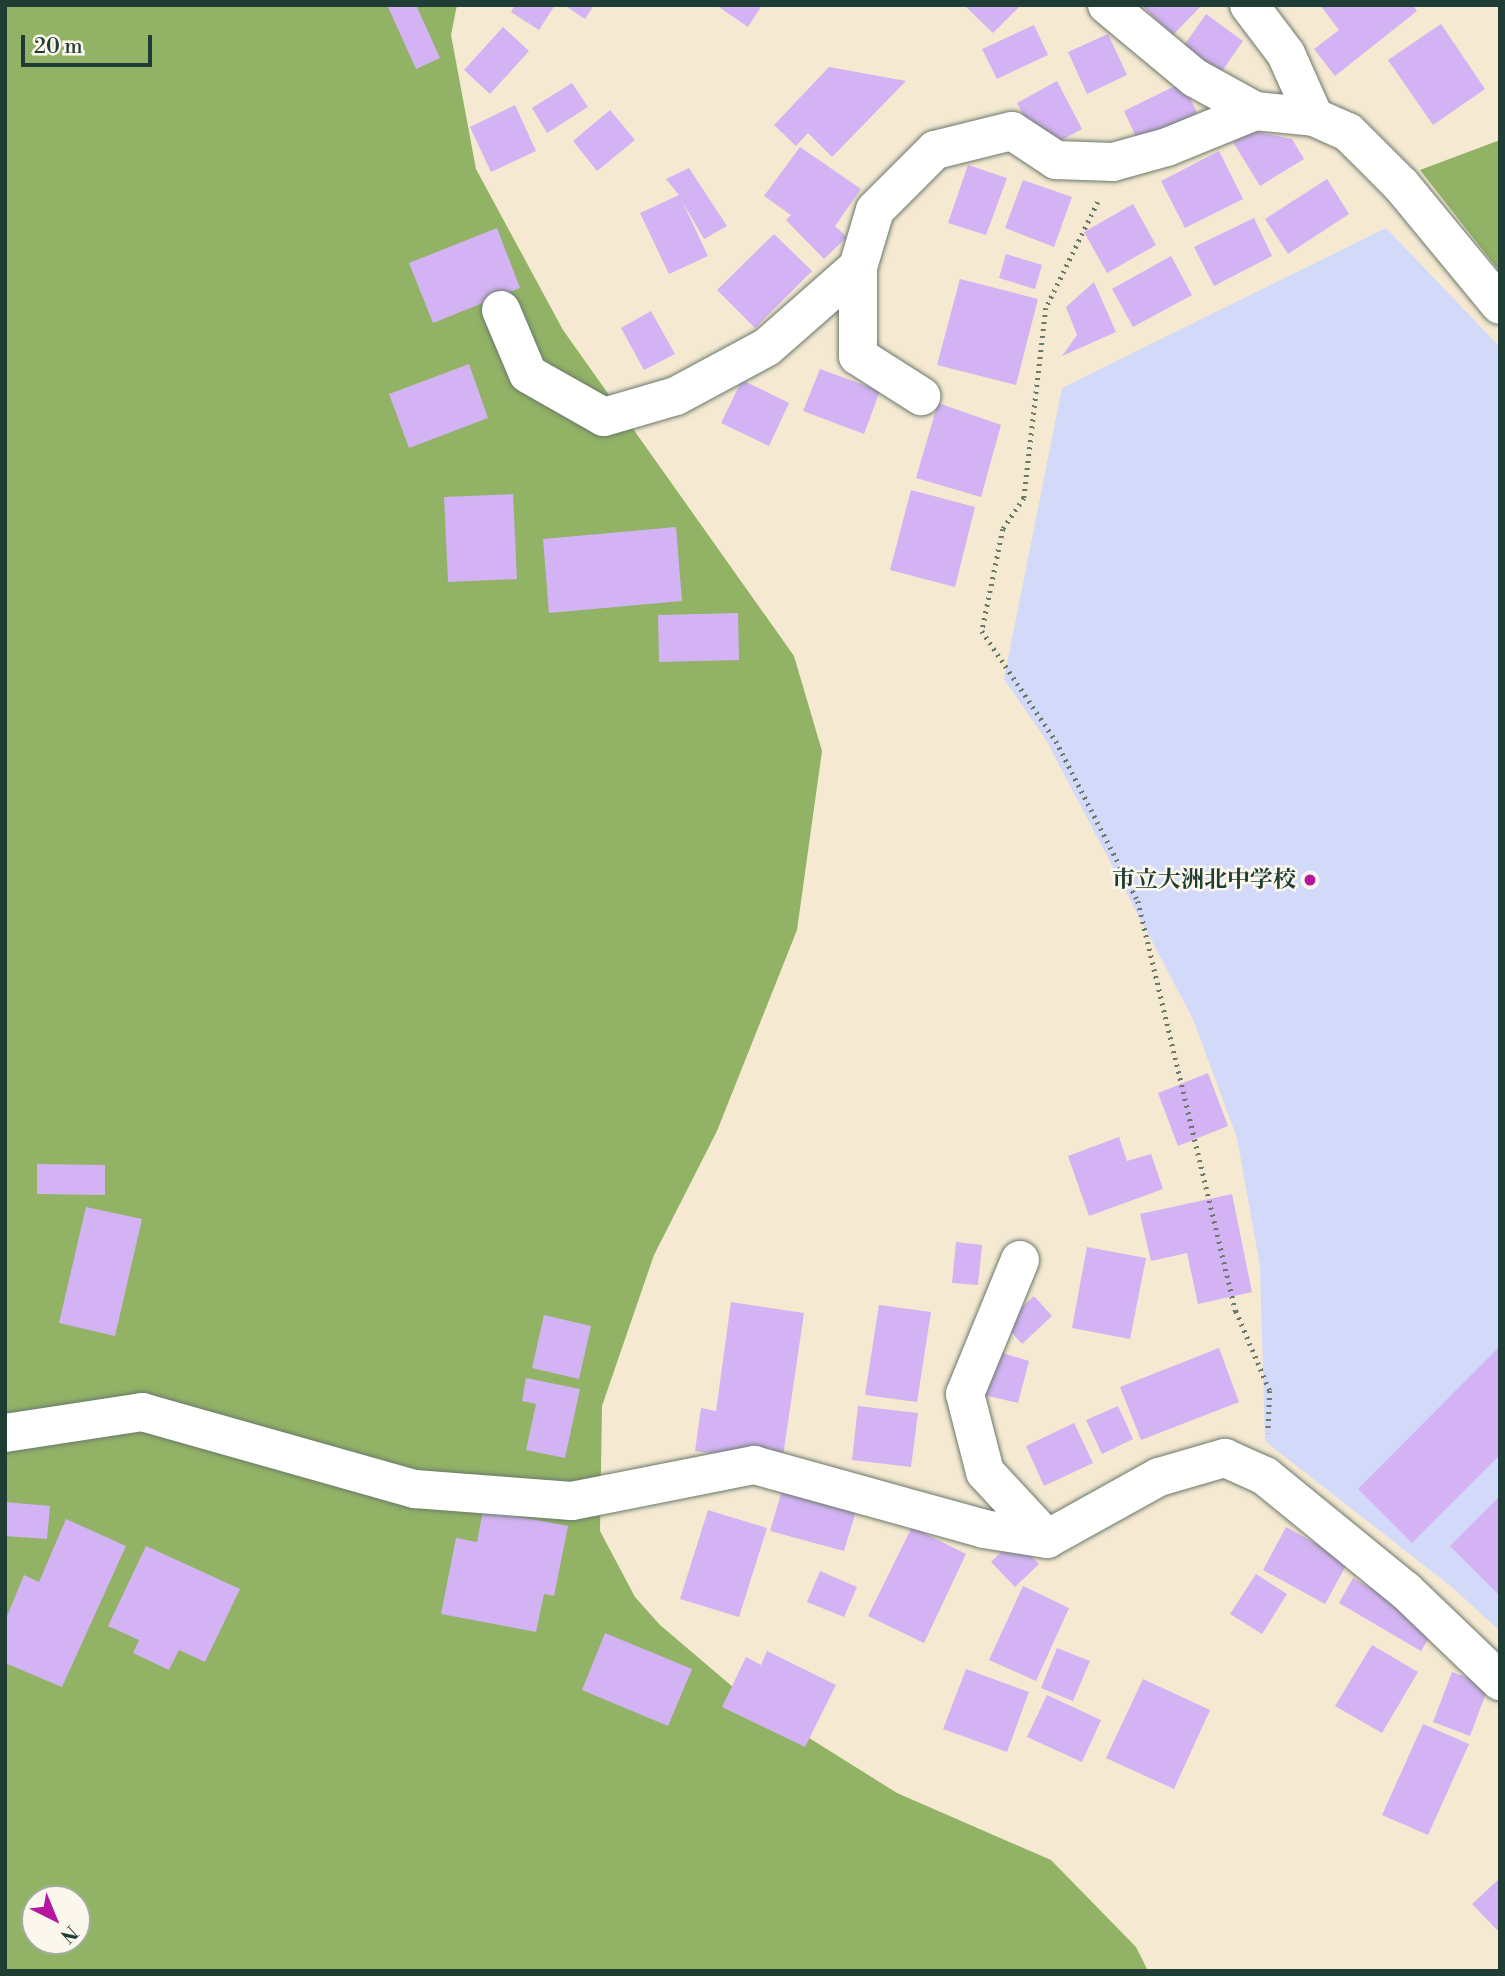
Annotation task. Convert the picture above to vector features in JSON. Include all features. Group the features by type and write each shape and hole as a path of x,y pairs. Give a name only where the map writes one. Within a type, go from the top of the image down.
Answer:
{"street":[{"path":"1107,5 1195,78 1255,111 1314,117 1348,132 1402,186 1500,305"},
{"path":"1249,5 1286,54 1314,117"},
{"path":"921,396 858,356 859,267 875,210 935,150 1012,131 1056,160 1113,162 1167,147 1255,111"},
{"path":"501,310 528,374 604,417 676,396 767,347 859,267"},
{"path":"1020,1260 965,1394 985,1472 1047,1539"},
{"path":"5,1433 142,1412 415,1489 572,1501 754,1465 984,1529 1047,1539 1159,1477 1224,1458 1265,1476 1405,1590 1500,1681"}],"path":[{"path":"1113,162 1086,234 1046,307 1024,498 1003,529 982,631 1056,741 1138,901 1236,1311 1270,1391 1265,1476"}],"shaded area":[{"name":"市立大洲北中学校","path":"1386,228 1500,347 1500,1631 1453,1588 1265,1441 1260,1266 1237,1138 1193,1019 1046,740 1004,679 1062,388"}],"green space":[{"path":"5,5 457,5 451,35 476,169 563,330 794,656 822,751 797,930 717,1131 654,1255 602,1406 600,1531 635,1597 660,1625 747,1699 897,1793 1051,1860 1136,1947 1148,1971 5,1971"},
{"path":"1500,140 1500,272 1420,170"}],"building":[{"path":"416,5 440,58 416,69 388,7"},
{"path":"515,5 555,5 539,30 511,12"},
{"path":"564,5 594,5 585,19"},
{"path":"716,5 762,5 748,27"},
{"path":"964,5 1021,5 993,33"},
{"path":"1141,5 1202,5 1173,35"},
{"path":"1320,5 1413,5 1417,11 1335,76 1314,49 1339,30"},
{"path":"1206,14 1243,41 1220,74 1183,47"},
{"path":"1441,24 1485,89 1433,125 1388,60"},
{"path":"1034,25 1048,55 997,79 982,49"},
{"path":"503,27 529,51 490,94 464,70"},
{"path":"1108,34 1127,75 1087,94 1068,52"},
{"path":"829,67 906,81 832,157 808,133 796,146 774,125"},
{"path":"1057,81 1082,129 1042,151 1017,103"},
{"path":"1183,82 1197,113 1138,141 1124,111"},
{"path":"572,83 588,107 547,133 532,108"},
{"path":"515,105 536,151 491,172 470,127"},
{"path":"610,110 635,140 597,171 573,141"},
{"path":"1253,131 1292,139 1304,159 1260,186 1233,142"},
{"path":"800,147 861,189 835,226 847,237 824,259 786,220 791,215 764,196"},
{"path":"1219,151 1243,199 1185,228 1161,181"},
{"path":"968,165 1007,178 986,235 948,223"},
{"path":"689,168 727,226 704,239 682,201 708,256 669,274 640,213 679,195 666,179"},
{"path":"1327,179 1349,214 1288,254 1265,219"},
{"path":"1023,180 1072,197 1054,247 1005,228"},
{"path":"1133,204 1156,245 1107,273 1084,232"},
{"path":"1254,218 1272,256 1214,286 1194,247"},
{"path":"497,228 520,288 433,323 409,263"},
{"path":"774,234 812,271 755,328 717,290"},
{"path":"1006,254 1042,265 1035,289 999,278"},
{"path":"1171,256 1192,295 1133,327 1112,289"},
{"path":"960,279 1038,299 1016,385 937,365"},
{"path":"1094,282 1116,332 1062,356 1077,335 1066,307"},
{"path":"651,311 675,354 644,370 621,328"},
{"path":"469,364 488,418 409,448 389,394"},
{"path":"820,369 880,391 864,434 803,411"},
{"path":"742,380 789,403 769,446 721,423"},
{"path":"938,403 1001,425 981,497 916,478"},
{"path":"911,490 975,507 955,587 890,570"},
{"path":"513,494 517,579 448,582 444,497"},
{"path":"676,527 682,601 549,613 543,539"},
{"path":"738,613 739,660 659,662 658,615"},
{"path":"1208,1073 1228,1126 1178,1146 1158,1093"},
{"path":"1119,1137 1127,1161 1151,1154 1163,1189 1089,1216 1068,1156"},
{"path":"37,1164 105,1165 105,1195 37,1194"},
{"path":"1232,1194 1252,1292 1198,1304 1187,1253 1151,1261 1140,1214"},
{"path":"86,1207 142,1219 115,1336 59,1323"},
{"path":"956,1242 982,1245 978,1285 952,1283"},
{"path":"1087,1247 1146,1258 1130,1339 1072,1328"},
{"path":"1034,1296 1052,1316 1022,1344 1004,1324"},
{"path":"731,1302 804,1313 782,1463 695,1451 701,1408 716,1411"},
{"path":"879,1305 931,1312 917,1402 865,1395"},
{"path":"544,1315 591,1326 579,1379 532,1368"},
{"path":"1500,1346 1500,1455 1412,1543 1358,1489"},
{"path":"1219,1348 1239,1402 1141,1440 1120,1387"},
{"path":"996,1351 1029,1361 1018,1403 984,1395"},
{"path":"526,1378 580,1389 565,1458 526,1450 536,1404 522,1401"},
{"path":"858,1406 918,1413 911,1467 852,1460"},
{"path":"1118,1406 1133,1439 1102,1454 1086,1420"},
{"path":"1074,1423 1093,1463 1044,1486 1026,1446"},
{"path":"783,1487 857,1508 844,1551 770,1531"},
{"path":"1500,1496 1500,1596 1450,1546"},
{"path":"5,1502 50,1506 47,1539 5,1536"},
{"path":"483,1510 568,1526 554,1596 544,1594 536,1632 441,1614 456,1538 477,1542"},
{"path":"708,1510 767,1528 739,1617 680,1599"},
{"path":"66,1519 126,1546 62,1687 5,1663 5,1621 24,1575 39,1582"},
{"path":"912,1527 966,1554 924,1643 868,1616"},
{"path":"1286,1527 1348,1562 1325,1604 1263,1570"},
{"path":"1014,1539 1039,1564 1015,1587 991,1562"},
{"path":"146,1546 240,1589 205,1662 179,1650 169,1670 133,1653 139,1640 108,1626"},
{"path":"820,1571 857,1587 844,1617 807,1602"},
{"path":"1256,1574 1287,1594 1262,1634 1230,1614"},
{"path":"1353,1578 1436,1626 1421,1651 1339,1603"},
{"path":"1023,1586 1069,1608 1036,1681 989,1660"},
{"path":"605,1633 692,1669 668,1726 582,1690"},
{"path":"1372,1645 1418,1672 1382,1733 1335,1706"},
{"path":"1057,1648 1090,1661 1073,1701 1041,1688"},
{"path":"767,1651 836,1685 805,1747 722,1707 746,1657 761,1665"},
{"path":"966,1669 1029,1692 1007,1752 943,1729"},
{"path":"1452,1672 1489,1685 1470,1736 1433,1722"},
{"path":"1143,1679 1210,1710 1174,1789 1106,1758"},
{"path":"1047,1695 1101,1720 1082,1762 1027,1737"},
{"path":"1423,1724 1469,1744 1428,1835 1382,1815"},
{"path":"1500,1878 1500,1933 1472,1904"}],"place":[{"name":"市立大洲北中学校","path":"1310,880"}]}
